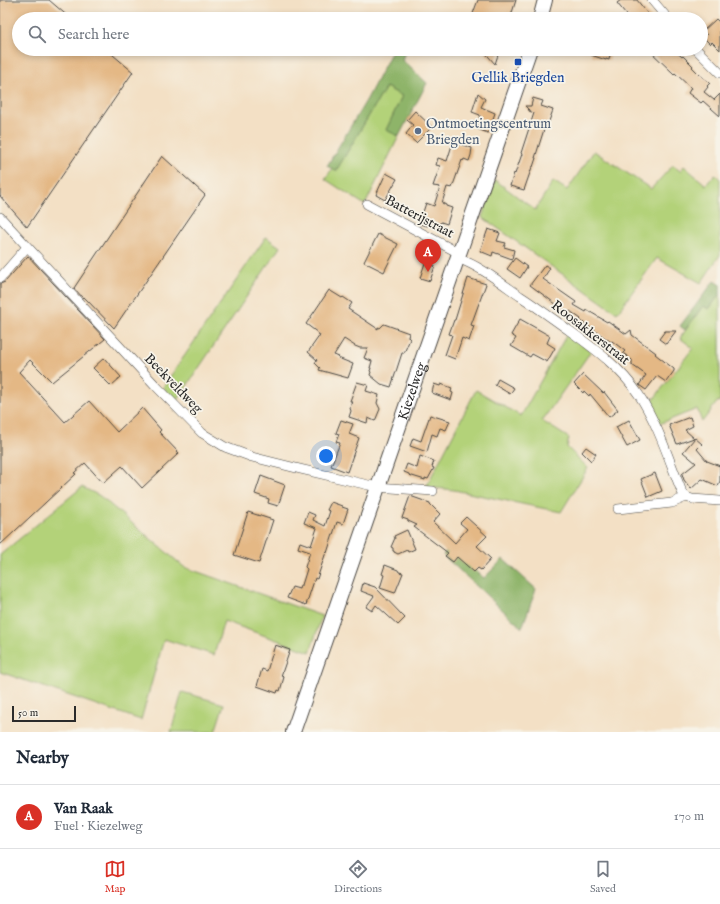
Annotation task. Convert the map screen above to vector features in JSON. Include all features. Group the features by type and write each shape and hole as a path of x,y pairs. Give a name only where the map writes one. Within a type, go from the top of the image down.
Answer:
{"main road":[{"path":"542,12 545,0"},
{"name":"Kiezelweg","path":"293,732 528,56"}],"street":[{"path":"652,0 662,12"},
{"path":"703,56 720,73"},
{"name":"Batterijstraat","path":"367,204 458,255"},
{"name":"Beekveldweg","path":"0,217 156,386 202,433 225,447 252,457 327,476 377,487 433,491"},
{"path":"0,278 27,247"},
{"name":"Roosakkerstraat","path":"458,255 535,306 588,344 619,370 638,393 646,407 659,434 682,492 686,497"},
{"path":"618,509 672,503 686,497 692,499 720,501"}],"green space":[{"path":"389,56 403,56 402,60 427,83 399,136 386,130 402,96 386,87 336,171 327,166 367,99"},
{"path":"386,87 402,96 386,130 399,136 365,205 325,179 332,169 336,171"},
{"path":"594,151 651,189 673,165 680,171 684,166 706,185 715,174 720,179 720,255 701,283 657,258 617,313 482,217 495,180 535,210 553,181 567,190"},
{"path":"266,237 280,247 176,402 163,387"},
{"path":"714,281 720,285 720,294 709,309 703,306 685,330 680,326"},
{"path":"720,294 720,402 718,401 702,422 697,409 659,424 650,404 693,348 680,338 703,306 709,309"},
{"path":"567,334 591,351 542,421 569,438 567,447 588,468 561,512 454,490 426,487 476,390 521,416"},
{"path":"82,487 100,496 184,567 322,616 310,652 224,621 214,655 164,639 141,720 0,672 0,555"},
{"path":"448,549 484,578 503,559 536,589 522,628 443,555"},
{"path":"182,692 224,704 215,732 171,732"}],"building":[{"path":"0,0 49,0 63,12 12,12 12,56 114,56 133,72 27,227 0,196"},
{"path":"478,0 516,0 512,12 474,12"},
{"path":"621,0 637,0 646,12 624,12 617,3"},
{"path":"716,19 720,23 720,50 712,42 710,44 708,42 708,26"},
{"path":"488,56 498,56 495,64"},
{"path":"594,56 610,56 609,60"},
{"path":"655,56 683,56 700,75 710,83 704,92 714,100 720,94 720,116 703,101 701,103 688,93 691,88 675,73 674,74"},
{"path":"478,93 485,99 481,107 495,113 488,133 477,129 481,119 479,118 480,115 472,112"},
{"path":"533,98 543,101 541,106 553,110 548,124 546,123 536,158 524,190 510,186 522,154 521,153 534,113 529,111 525,106 531,106"},
{"name":"Ontmoetingscentrum Briegden","path":"415,111 432,127 416,143 406,134 413,125 407,120"},
{"path":"453,142 472,148 469,161 464,159 463,161 462,160 452,188 447,187 442,203 452,208 447,224 441,222 440,224 430,220 428,226 419,224 426,203 434,206 440,187 433,186 440,166 436,165 438,158 447,161"},
{"path":"162,156 205,195 114,328 74,288"},
{"path":"386,173 397,179 385,200 376,195"},
{"path":"488,229 500,233 497,241 506,243 504,247 514,250 512,259 493,252 492,256 480,251"},
{"path":"378,234 398,244 384,272 364,262"},
{"path":"28,256 105,339 52,382 30,360 19,372 65,422 89,401 117,432 142,408 161,430 159,432 179,453 142,488 122,466 103,483 85,463 74,473 76,474 0,545 0,284 5,282"},
{"path":"515,258 527,267 520,278 507,269"},
{"path":"425,263 435,266 430,281 420,278"},
{"path":"545,265 550,268 543,279 576,302 574,305 586,312 587,310 607,322 608,321 626,334 631,330 632,335 674,369 666,382 657,376 646,390 639,385 646,375 632,365 632,360 623,353 625,351 580,320 581,319 570,311 568,313 530,285"},
{"path":"468,278 486,284 471,325 474,326 469,341 462,338 455,359 445,355 452,335 449,334"},
{"path":"329,290 352,303 348,309 378,329 378,327 380,328 384,324 409,333 408,337 410,339 404,353 402,353 391,387 381,384 370,375 372,361 364,358 368,348 360,348 344,339 334,355 353,364 348,378 319,370 320,368 315,363 317,360 308,352 320,335 306,324"},
{"path":"520,319 550,336 547,343 555,348 547,362 532,354 530,357 511,346 516,338 511,335"},
{"path":"665,331 676,331 666,344 659,339"},
{"path":"104,358 121,377 111,386 93,368"},
{"path":"583,374 603,393 604,392 618,410 609,417 590,394 589,396 584,391 583,393 574,384"},
{"path":"498,379 514,388 510,394 495,385"},
{"path":"357,382 368,385 366,391 379,395 377,403 380,409 375,421 368,418 367,423 349,417 352,401 350,401"},
{"path":"434,384 440,386 441,384 452,388 451,392 453,393 451,400 432,393"},
{"path":"430,415 450,421 446,430 440,428 437,436 432,434 427,452 410,446 413,438 421,441"},
{"path":"690,417 693,426 685,430 694,438 677,444 669,425"},
{"path":"341,420 353,424 349,434 359,438 347,472 331,466 340,443 336,442 339,434 336,433"},
{"path":"629,420 640,440 627,447 616,427"},
{"path":"695,438 702,444 697,449 707,461 720,466 720,481 718,486 702,479 691,489 684,480 682,474 696,463 683,452"},
{"path":"586,447 596,454 591,461 582,452"},
{"path":"420,456 434,461 432,467 434,468 428,479 425,478 425,480 404,472 407,464 417,468"},
{"path":"655,473 662,491 648,497 641,479"},
{"path":"261,476 285,485 278,506 268,503 269,499 255,494"},
{"path":"410,496 430,503 440,514 433,522 455,543 467,529 460,523 466,517 487,536 477,546 491,559 481,570 478,568 474,572 457,557 453,562 445,556 448,553 414,527 417,525 402,518"},
{"path":"331,502 348,509 343,524 337,522 327,553 326,552 317,579 315,578 306,605 287,598 292,587 299,589 300,585 302,585 307,569 305,567 310,552 298,548 300,542 311,546 317,528 304,523 308,512 315,515 313,520 325,526 330,511 327,510"},
{"path":"248,512 273,520 259,563 234,555"},
{"path":"407,530 415,549 408,552 407,550 398,554 393,551 393,548 391,547 395,538 394,536"},
{"path":"385,565 403,573 395,593 380,588"},
{"path":"363,583 375,587 405,618 398,625 376,605 372,611 366,607 374,596 361,591"},
{"path":"275,645 290,650 281,676 284,677 280,691 278,690 277,693 257,686 262,669 267,671"}],"place":[{"name":"Gellik Briegden","path":"518,62"},
{"name":"Ontmoetingscentrum Briegden","path":"418,131"},
{"name":"Van Raak","path":"428,272"}]}
